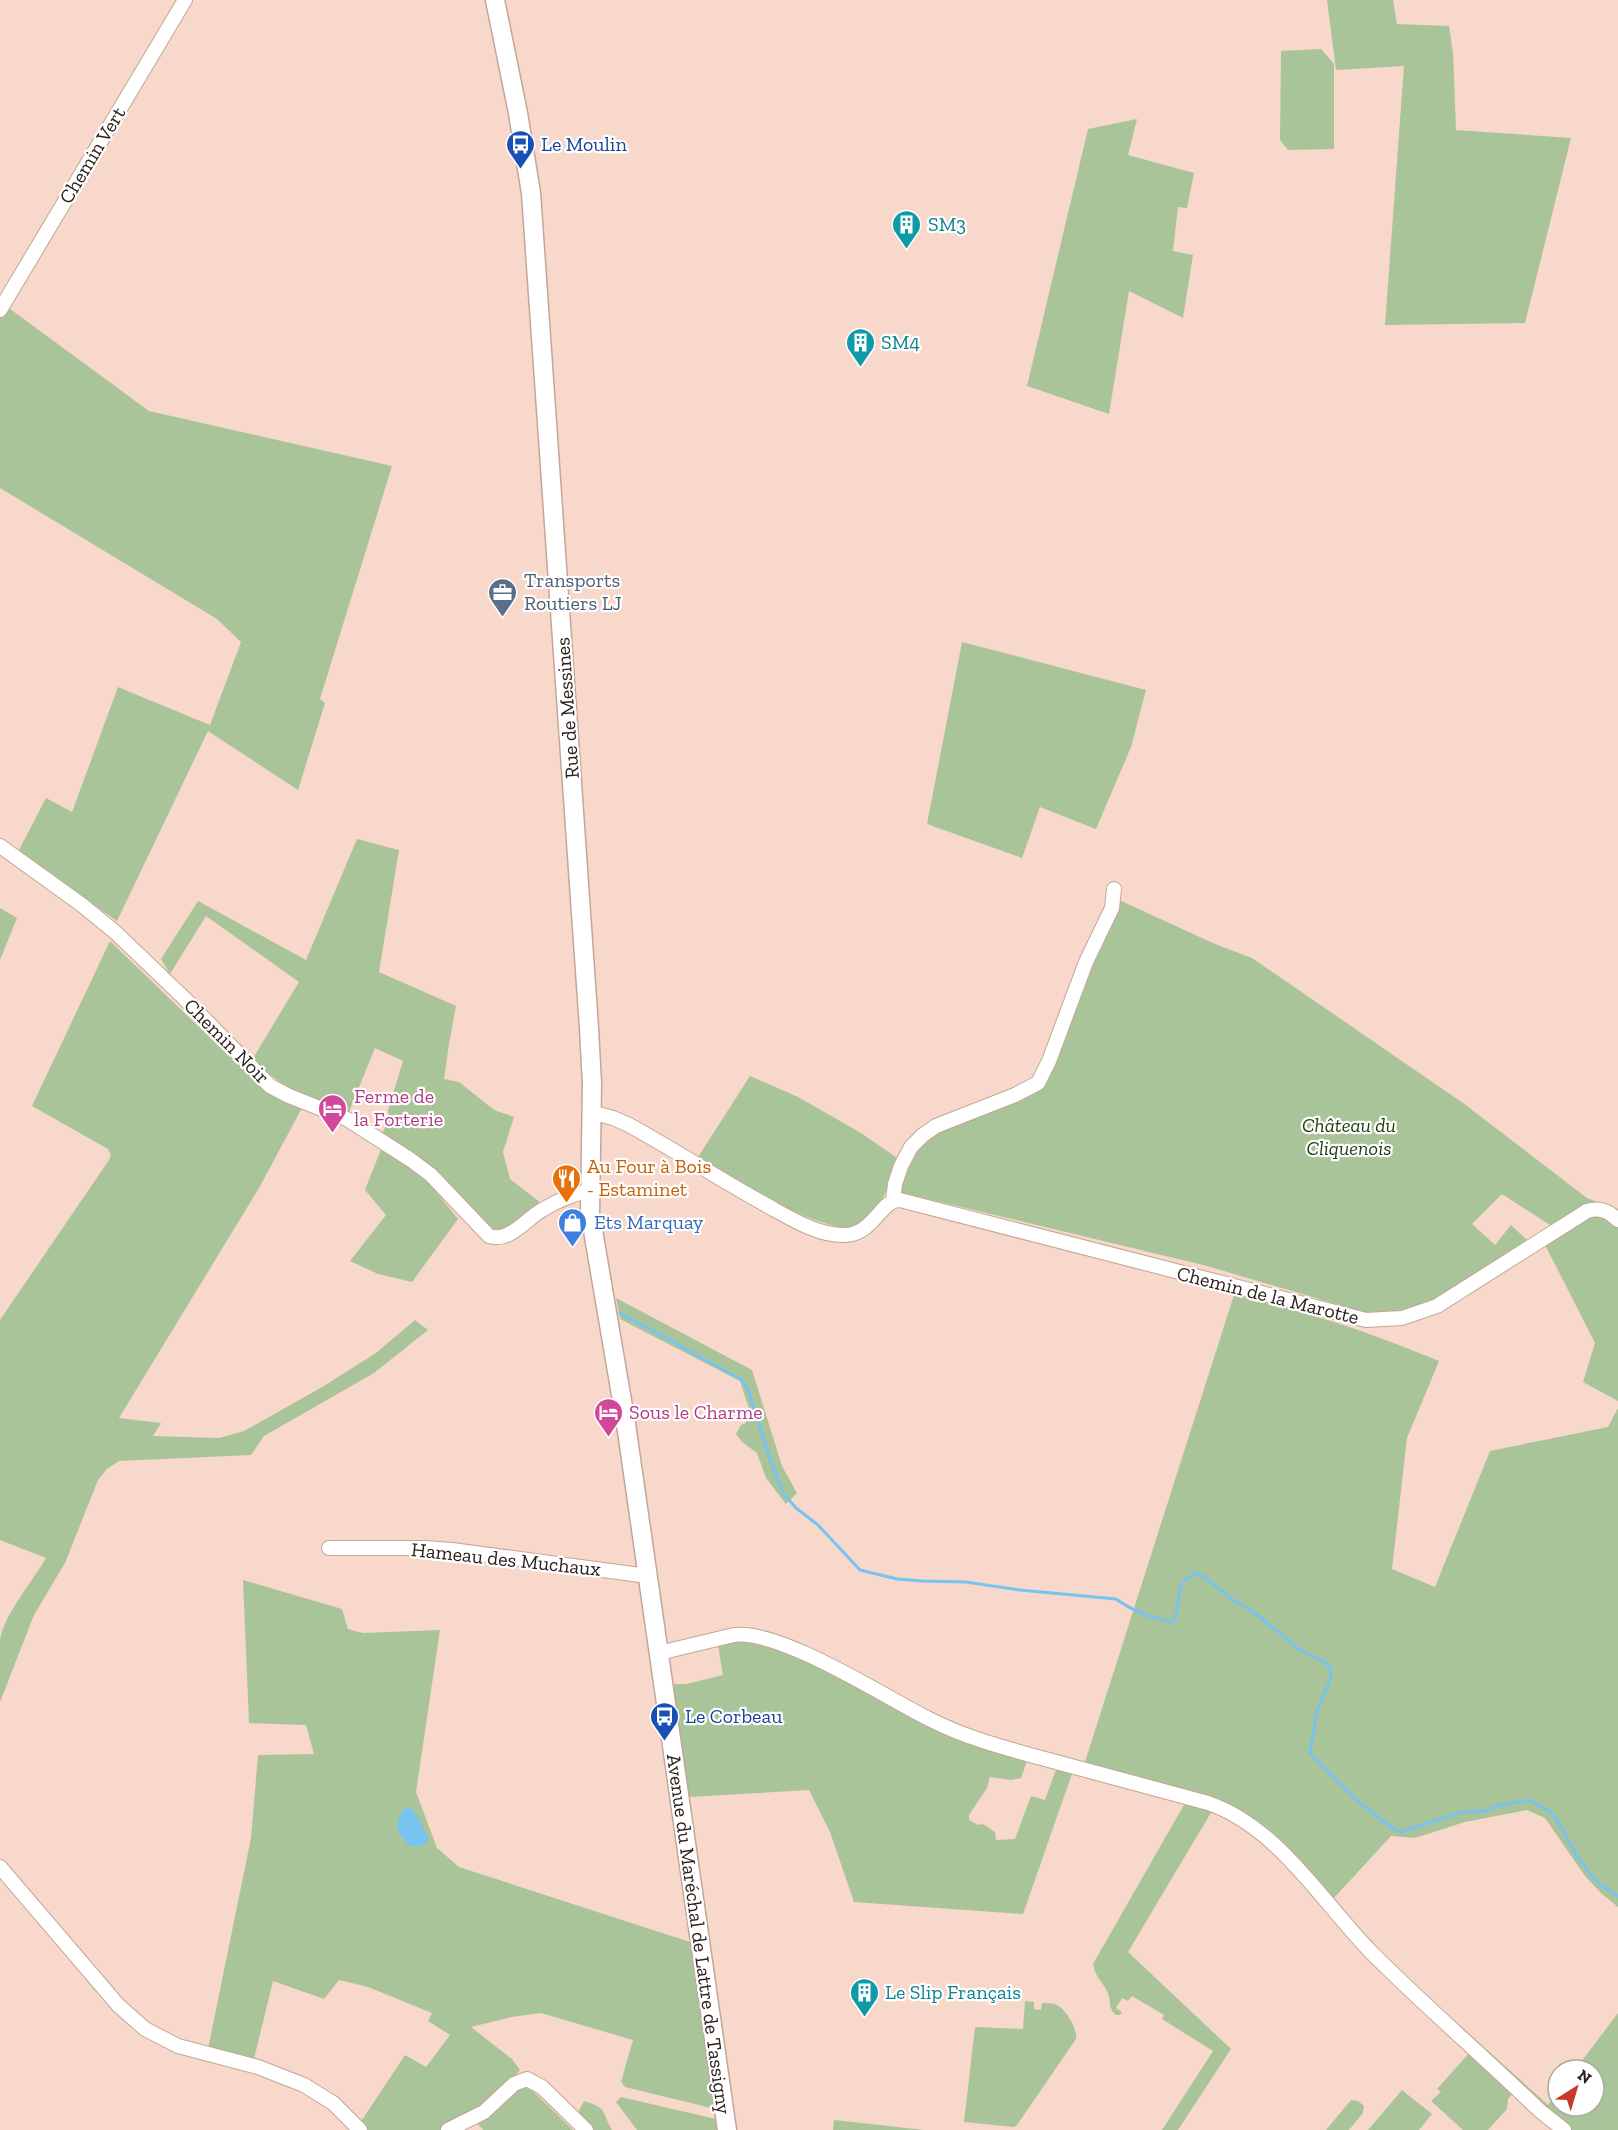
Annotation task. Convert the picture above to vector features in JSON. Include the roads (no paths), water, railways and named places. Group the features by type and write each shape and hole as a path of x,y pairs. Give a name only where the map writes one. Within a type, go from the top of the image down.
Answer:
{"main road":[{"name":"Rue de Messines","path":"495,0 531,193 589,1028 591,1112 589,1191 592,1225 608,1310"},
{"name":"Avenue du Maréchal de Lattre de Tassigny","path":"608,1310 727,2130"}],"street":[{"name":"Chemin Vert","path":"0,310 185,0"},
{"name":"Chemin Noir","path":"0,846 82,904 115,932 180,994 270,1086 347,1119 411,1160 430,1175 489,1236 498,1238 507,1235 546,1208 579,1193 589,1191"},
{"path":"591,1112 629,1125 803,1224 828,1233 847,1235 860,1232 893,1200 901,1166 911,1147 923,1135 947,1121 1015,1095 1038,1083 1049,1061 1086,962 1112,908 1114,890"},
{"name":"Chemin de la Marotte","path":"893,1200 957,1214 1342,1315 1374,1321 1410,1316 1443,1303 1581,1213 1599,1209 1608,1212 1618,1220"},
{"name":"Hameau des Muchaux","path":"329,1548 440,1549 648,1576"},
{"path":"659,1653 744,1634 757,1635 782,1644 928,1719 975,1739 1197,1800 1237,1815 1276,1846 1383,1963 1539,2110 1564,2130"},
{"path":"0,1867 113,1999 145,2029 168,2042 258,2067 304,2085 333,2103 360,2130"},
{"path":"448,2130 484,2112 514,2084 528,2079 542,2087 586,2130"}],"water":[{"path":"410,1808 429,1839 423,1845 409,1846 397,1830 403,1809"}],"waterway":[{"path":"620,1313 742,1380 748,1390 774,1471 784,1494 796,1508 818,1525 860,1570 897,1579 966,1582 1020,1590 1116,1599 1143,1614 1173,1622 1183,1583 1196,1573 1203,1576 1233,1600 1255,1613 1300,1650 1323,1661 1331,1669 1331,1678 1317,1710 1310,1753 1376,1816 1400,1832 1463,1812 1485,1811 1500,1805 1529,1800 1548,1810 1556,1818 1577,1856 1589,1872 1598,1883 1618,1896"}],"place":[{"name":"Le Moulin","path":"520,170"},
{"name":"SM3","path":"907,250"},
{"name":"SM4","path":"860,368"},
{"name":"Transports Routiers LJ","path":"503,618"},
{"name":"Ferme de la Forterie","path":"333,1134"},
{"name":"Au Four à Bois - Estaminet","path":"566,1204"},
{"name":"Ets Marquay","path":"573,1248"},
{"name":"Sous le Charme","path":"608,1438"},
{"name":"Le Corbeau","path":"664,1742"},
{"name":"Le Slip Français","path":"864,2018"}],"park label":[{"name":"Château du Cliquenois","path":"1349,1136"}]}
